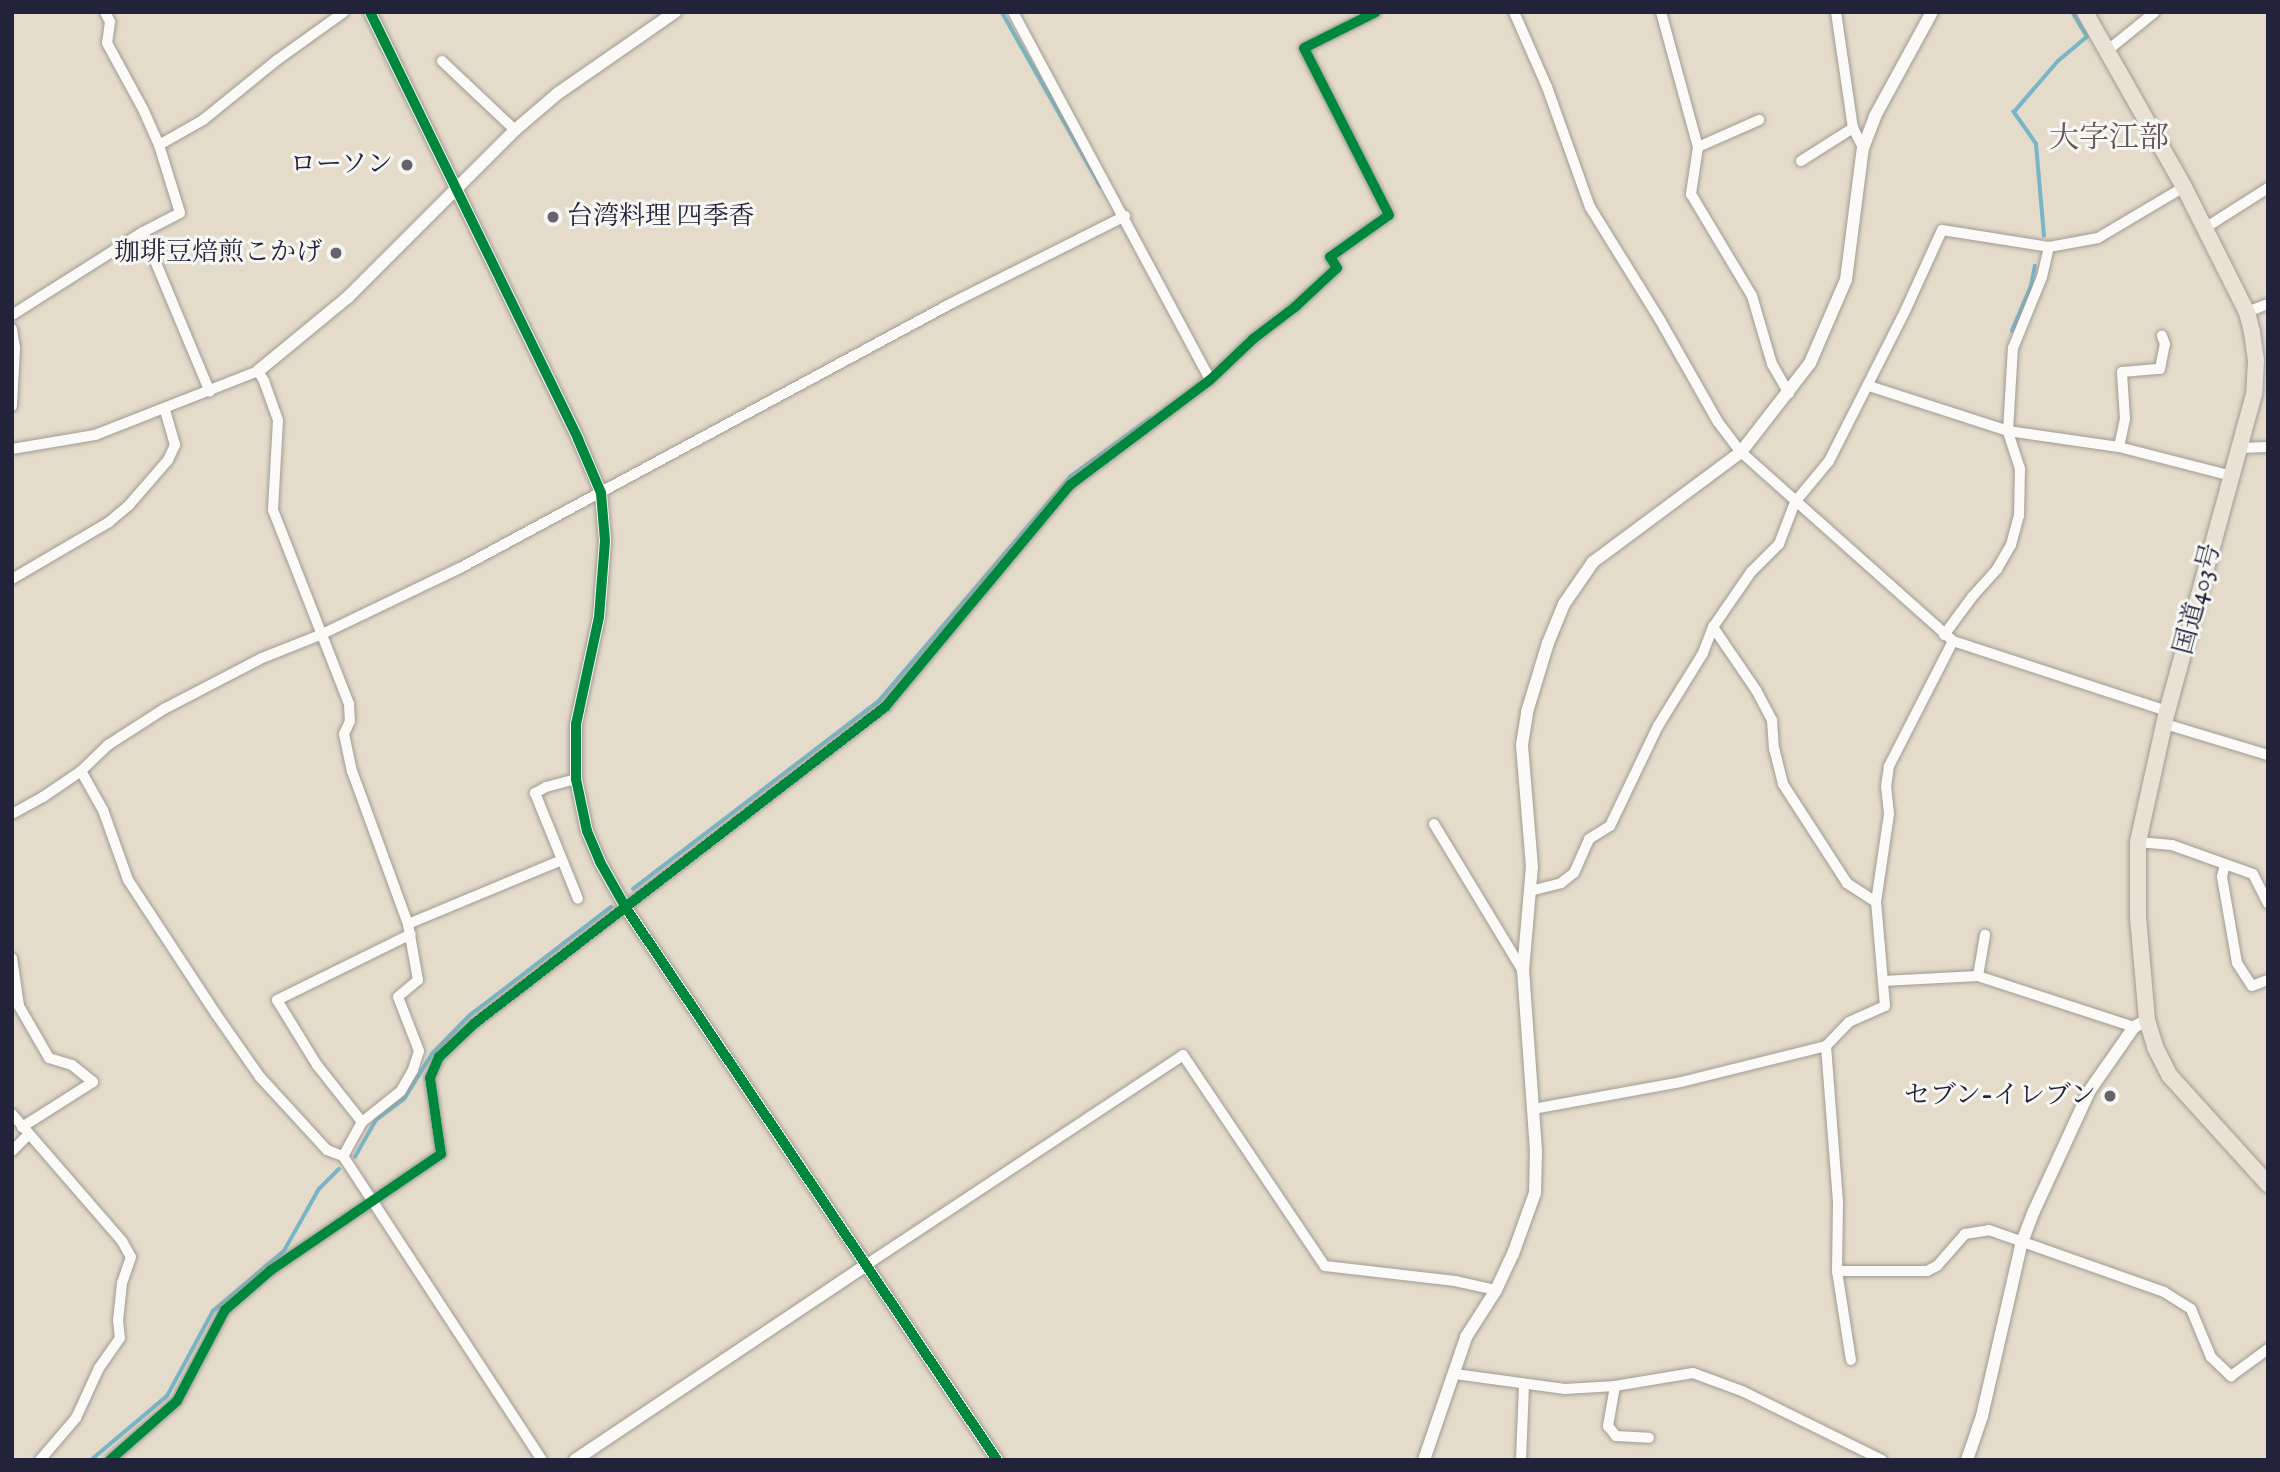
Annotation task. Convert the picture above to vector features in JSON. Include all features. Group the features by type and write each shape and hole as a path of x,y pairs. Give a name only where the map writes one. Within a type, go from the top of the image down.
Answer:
{"highway":[{"name":"国道403号","path":"2085,12 2206,228 2247,312 2256,360 2254,394 2166,717 2138,842 2138,917 2140,1023 2171,1076 2268,1184"}],"street":[{"path":"12,315 143,232 180,213 159,145 107,43 110,22 105,12"},
{"path":"159,145 203,120 277,60 344,12"},
{"path":"370,12 578,439 601,493 605,541 599,617 576,724 576,779 587,831 626,908 997,1460"},
{"path":"12,449 95,435 165,410 258,371 348,297 458,191 515,130 567,86 676,12"},
{"path":"1013,12 1125,216 1210,380"},
{"path":"110,1460 177,1401 225,1310 271,1270 440,1154 430,1078 439,1057 475,1023 886,707 1070,485 1210,380 1337,268 1330,257 1388,215 1304,48 1377,12"},
{"path":"1514,12 1546,87 1590,206 1660,320 1718,422 1741,452 1949,638 2268,755"},
{"path":"1661,12 1698,147 1691,194 1752,296 1772,363 1789,394"},
{"path":"1836,12 1853,128 1863,148"},
{"path":"1424,1460 1466,1337 1496,1290 1513,1254 1535,1193 1536,1151 1523,971 1532,867 1524,734 1527,712 1548,643 1564,604 1580,576 1608,548 1741,452 1789,394 1810,363 1846,279 1863,148 1875,116 1932,12"},
{"path":"2108,50 2155,12"},
{"path":"442,61 515,130"},
{"path":"1698,147 1759,120"},
{"path":"1801,160 1853,128"},
{"path":"1530,891 1561,883 1574,873 1589,839 1610,826 1658,726 1703,653 1713,627 1751,572 1779,544 1795,502 1829,461 1942,230 2049,247 2098,238 2184,187"},
{"path":"2206,228 2268,188"},
{"path":"12,814 81,771 108,745 164,709 262,658 320,635 460,568 950,304 1125,216"},
{"path":"143,232 210,392"},
{"path":"1533,1109 1681,1082 1826,1046 1849,1022 1885,1006 1876,902 1889,814 1885,787 1889,766 1949,638 1972,597 1997,569 2014,536 2020,516 2020,469 2008,431 2013,348 2042,277 2049,247"},
{"path":"2247,312 2268,304"},
{"path":"12,329 15,348 12,406"},
{"path":"2119,447 2125,419 2122,372 2160,369 2165,344 2162,335"},
{"path":"258,371 278,420 273,510 349,704 350,721 344,734 352,771 410,929 418,979 398,997 419,1051 401,1091 362,1122 342,1156"},
{"path":"1868,386 2008,431 2119,447 2232,476"},
{"path":"12,579 109,522 130,505 168,460 175,445 165,410"},
{"path":"2239,448 2268,447"},
{"path":"1713,627 1756,690 1772,720 1774,749 1783,784 1847,883 1876,902"},
{"path":"81,771 103,810 128,880 216,1014 260,1077 327,1150 342,1156 542,1460"},
{"path":"576,779 546,787 535,793 578,899"},
{"path":"1434,824 1523,971"},
{"path":"2138,842 2172,845 2253,874 2268,903"},
{"path":"362,1122 317,1065 277,1000 410,929 562,860"},
{"path":"2225,864 2222,877 2237,963 2252,986 2268,980"},
{"path":"1978,976 1985,935"},
{"path":"12,958 19,1006 49,1058 72,1065 93,1082 25,1131 12,1151"},
{"path":"1884,981 1978,976 2140,1023 2090,1090 2022,1242 1982,1416 1967,1460"},
{"path":"1826,1046 1838,1201 1837,1271 1851,1360"},
{"path":"575,1460 1183,1055 1325,1266 1455,1281 1496,1290"},
{"path":"12,1114 122,1241 131,1257 121,1283 118,1320 120,1338 99,1368 76,1418 40,1460"},
{"path":"1837,1271 1927,1271 1937,1266 1965,1234 1975,1230 1989,1230 2164,1292 2191,1309 2211,1357 2231,1376 2268,1349"},
{"path":"1455,1374 1565,1389 1615,1386 1693,1373 1742,1391 1882,1460"},
{"path":"1521,1460 1524,1385"},
{"path":"1615,1386 1608,1426 1616,1436 1649,1438"}],"waterway":[{"path":"1002,12 1101,186"},
{"path":"2044,236 2036,144 2014,112 2058,61 2087,37 2072,12"},
{"path":"2012,331 2031,286 2035,266"},
{"path":"633,889 879,701 1070,477 1151,418"},
{"path":"355,1157 376,1120 404,1099 432,1054 469,1016 611,907"},
{"path":"91,1460 167,1396 213,1311 284,1251 319,1189 339,1169"}],"cycle path":[{"path":"370,12 578,439 601,493 605,541 599,617 576,724 576,779 587,831 600,862 626,908 997,1460"},
{"path":"110,1460 177,1401 225,1310 271,1270 441,1154 430,1078 439,1057 475,1023 885,707 1070,485 1210,380 1253,339 1295,307 1337,268 1330,257 1389,215 1304,48 1376,12"}],"place":[{"name":"ローソン","path":"407,165"},
{"name":"台湾料理 四季香","path":"553,217"},
{"name":"珈琲豆焙煎こかげ","path":"336,253"},
{"name":"セブン-イレブン","path":"2110,1096"}],"district":[{"name":"大字江部","path":"2109,139"}]}
